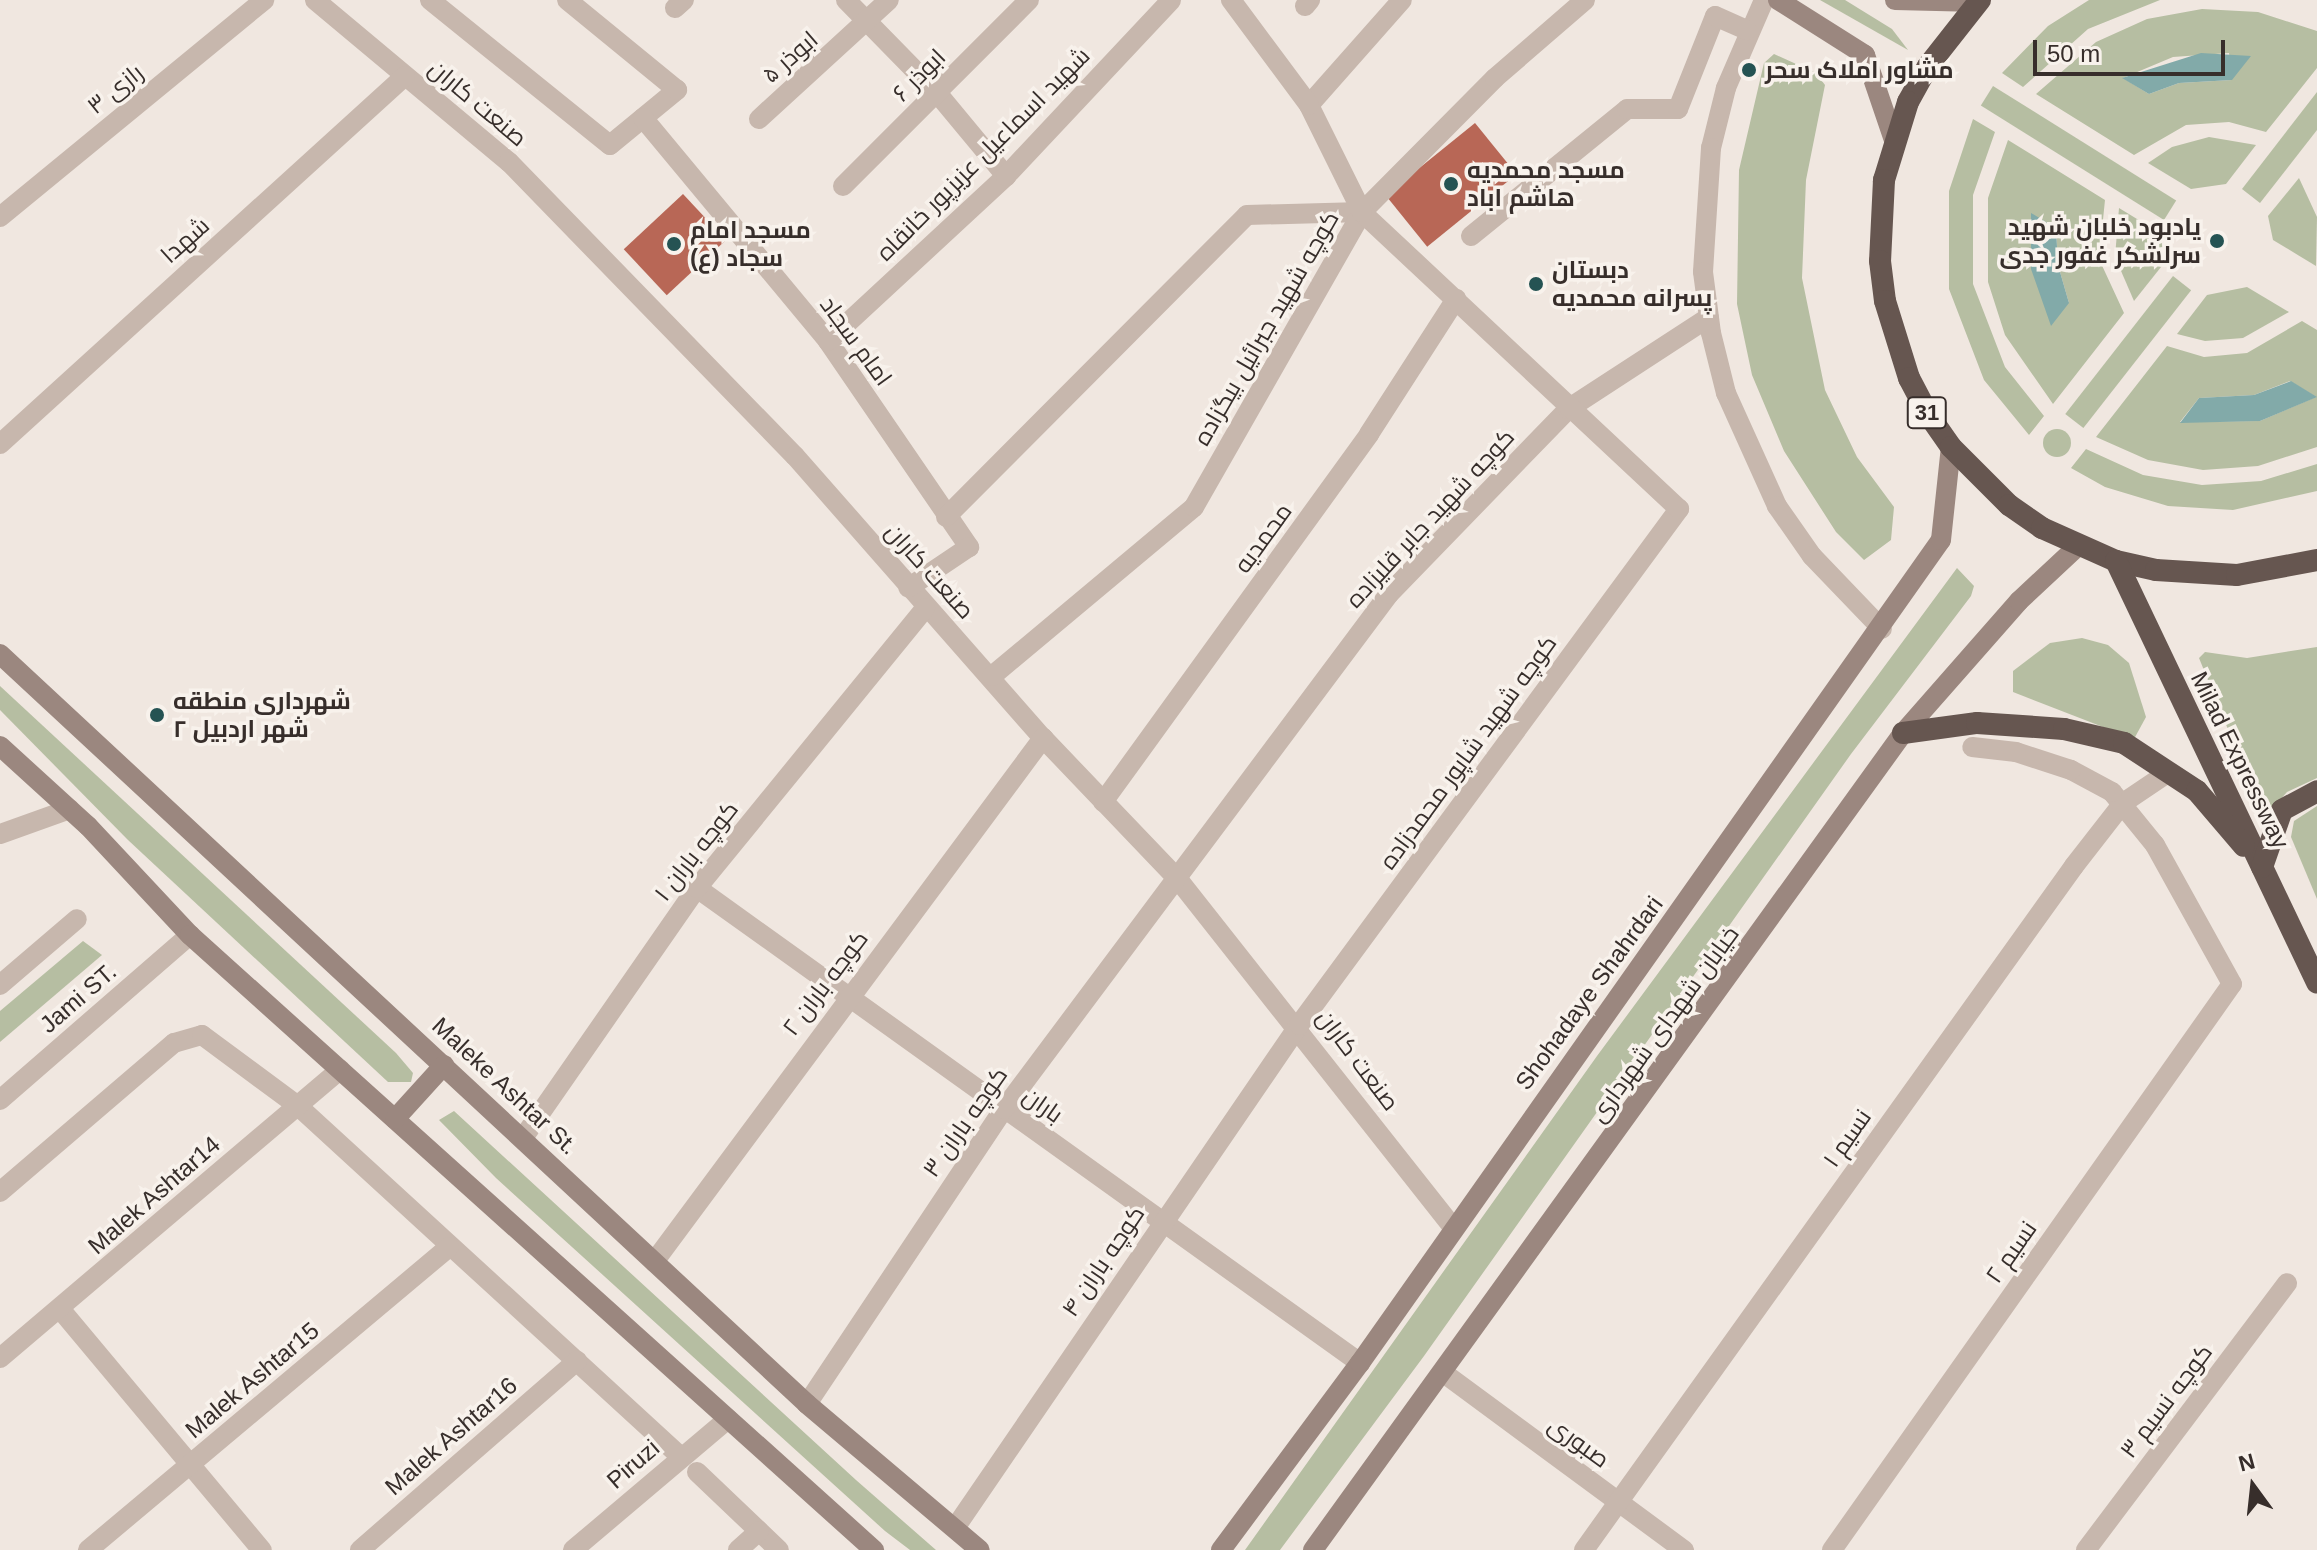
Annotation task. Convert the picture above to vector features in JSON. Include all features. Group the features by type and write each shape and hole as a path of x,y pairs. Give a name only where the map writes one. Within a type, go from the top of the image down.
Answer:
{"highway":[{"name":"31","path":"1979,1 1928,66 1894,140 1880,220 1885,301 1909,378 1951,447 2009,505 2078,546 2116,561 2156,570 2237,575 2317,560"},
{"name":"Milad Expressway","path":"2116,561 2317,982"},
{"path":"1903,733 1977,723 2064,729 2124,743 2197,791 2262,867"},
{"path":"2262,867 2282,810 2317,791"}],"main road":[{"path":"1778,0 1865,55 1894,140"},
{"path":"1895,0 1979,1"},
{"name":"Shohadaye Shahrdari","path":"1221,1550 1360,1363 1453,1228 1882,629 1941,540 1951,447"},
{"name":"خیابان شهدای شهرداری","path":"1313,1550 1445,1374 1903,733 2019,601 2078,546"},
{"name":"Maleke Ashtar St.","path":"0,654 807,1404 980,1550"},
{"path":"0,746 70,809 190,935 874,1550"},
{"path":"395,1119 444,1065"}],"street":[{"name":"رازی ۳","path":"0,217 264,0"},
{"name":"صنعت کاران","path":"315,0 509,162 795,456 925,608 992,676 1043,738 1177,878 1299,1025 1453,1228"},
{"path":"430,0 610,145 677,90 567,0"},
{"path":"846,0 938,94 1006,176"},
{"name":"ابوذر ۵","path":"759,119 869,22 889,0"},
{"name":"ابوذر ۶","path":"843,186 1029,0"},
{"name":"شهید اسماعیل عزیزپور خانقاه","path":"828,341 1006,176 1171,0"},
{"path":"1231,0 1309,105 1362,212 1568,409"},
{"path":"1309,105 1402,0"},
{"name":"کوچه شهید جبرائیل بیگزاده","path":"992,676 1194,507 1362,212 1495,78 1585,0"},
{"path":"1764,0 1747,30 1711,148 1703,210 1709,317 1726,393 1777,506 1812,556 1882,629"},
{"path":"1471,236 1627,109 1678,109 1715,16 1747,30"},
{"name":"شهدا","path":"0,444 405,76"},
{"name":"امام سجاد","path":"643,118 828,341 969,547 908,588"},
{"path":"946,517 1247,215 1362,212"},
{"name":"محمدیه","path":"1103,802 1369,434 1456,299"},
{"name":"کوچه شهید جابر قلیزاده","path":"1177,878 1389,594 1568,409 1709,317"},
{"name":"کوچه شهید شاپور محمدزاده","path":"1299,1025 1679,509 1568,409"},
{"name":"کوچه باران ۱","path":"523,1138 697,888 925,608"},
{"name":"کوچه باران ۲","path":"654,1262 847,997 1043,738"},
{"path":"1972,747 2016,752 2071,770 2123,803"},
{"name":"نسیم ۱","path":"1584,1550 2123,803 2169,772"},
{"name":"نسیم ۲","path":"1832,1550 2232,984 2155,845 2123,803"},
{"path":"0,834 70,809"},
{"name":"کوچه باران ۳","path":"807,1404 1004,1109 1177,878"},
{"name":"باران","path":"697,888 1360,1363"},
{"path":"0,985 77,919"},
{"name":"Jami ST.","path":"0,1100 190,935"},
{"name":"کوچه باران ۴","path":"955,1528 1161,1221 1299,1025"},
{"path":"0,1192 174,1043 202,1035 298,1106 681,1457"},
{"name":"Malek Ashtar14","path":"0,1358 61,1310 340,1070"},
{"name":"Malek Ashtar15","path":"88,1550 449,1247"},
{"name":"کوچه نسیم ۳","path":"2086,1550 2287,1283"},
{"path":"61,1310 262,1550"},
{"name":"Malek Ashtar16","path":"360,1550 577,1361"},
{"name":"صبوری","path":"1445,1374 1684,1550"},
{"name":"Piruzi","path":"573,1550 728,1419"},
{"path":"697,1472 779,1550"},
{"path":"738,1550 759,1531"}],"green space":[{"path":"1820,0 1845,0 1892,29 1908,50"},
{"path":"2089,0 2160,0 2088,29 2023,87 2002,73 2048,26"},
{"path":"2202,9 2258,12 2317,31 2317,68 2266,132 2229,122 2186,125 2134,155 2036,94 2096,42 2147,19","holes":["2229,53 2232,80 2179,83 2149,94 2123,78 2173,57"]},
{"path":"1774,54 1816,73 1825,85 1806,180 1802,278 1825,390 1857,457 1894,507 1891,540 1864,560 1836,532 1784,451 1752,375 1737,304 1739,170 1764,63"},
{"path":"1993,86 2176,200 2164,220 1981,106"},
{"path":"2317,92 2317,130 2260,203 2242,189"},
{"path":"1973,119 1995,132 1973,195 1973,284 2005,367 2044,416 2029,435 1984,380 1949,289 1949,191"},
{"path":"2209,137 2256,145 2226,184 2191,189 2148,163 2172,147"},
{"path":"2008,140 2105,200 2099,259 2124,313 2053,404 2005,335 1988,282 1988,198","holes":["2056,228 2058,265 2069,303 2029,241"]},
{"path":"2299,178 2317,217 2316,266 2273,240 2268,216"},
{"path":"2119,208 2160,233 2165,262 2134,301 2115,257"},
{"path":"2173,276 2191,290 2083,428 2065,414"},
{"path":"2247,287 2289,312 2243,338 2205,341 2177,334 2207,295"},
{"path":"2302,321 2317,330 2317,447 2258,466 2203,470 2148,460 2096,437 2167,346 2204,357 2247,353","holes":["2290,381 2316,397 2260,421 2180,422 2199,398 2254,395"]},
{"path":"2057,429 2067,433 2071,443 2067,453 2057,457 2047,453 2043,443 2047,433"},
{"path":"2086,449 2143,475 2202,485 2261,481 2317,464 2317,491 2233,510 2168,506 2105,487 2071,468"},
{"path":"1957,568 1974,586 1971,596 1851,754 1424,1356 1280,1550 1245,1550 1597,1056"},
{"path":"2082,638 2108,645 2129,663 2146,717 2134,739 2013,692 2013,671 2050,643"},
{"path":"2317,647 2317,778 2287,792 2264,818 2199,658 2205,652 2247,658"},
{"path":"0,686 396,1053 413,1073 411,1082 388,1082 128,840 0,710"},
{"path":"2317,806 2317,899 2291,837 2294,821"},
{"path":"83,941 102,955 0,1042 0,1011"},
{"path":"454,1111 936,1550 910,1550 885,1531 496,1178 439,1120"}],"water":[{"path":"2201,53 2251,56 2232,80 2179,83 2149,94 2122,78"},
{"path":"2031,213 2056,228 2058,265 2069,303 2051,326 2031,269"},
{"path":"2291,381 2317,397 2260,421 2180,423 2199,398 2254,395"}],"building":[{"name":"مسجد محمدیه هاشم اباد","path":"1475,123 1517,174 1427,247 1386,195"},
{"name":"مسجد امام سجاد (ع)","path":"683,194 726,240 667,295 624,249"}],"place":[{"name":"مشاور املاک سحر","path":"1749,70"},
{"name":"مسجد محمدیه هاشم اباد","path":"1451,184"},
{"name":"یادبود خلبان شهید سرلشکر غفور جدی","path":"2217,241"},
{"name":"مسجد امام سجاد (ع)","path":"674,244"},
{"name":"دبستان پسرانه محمدیه","path":"1536,284"},
{"name":"شهرداری منطقه ۲ شهر اردبیل","path":"157,715"}]}
